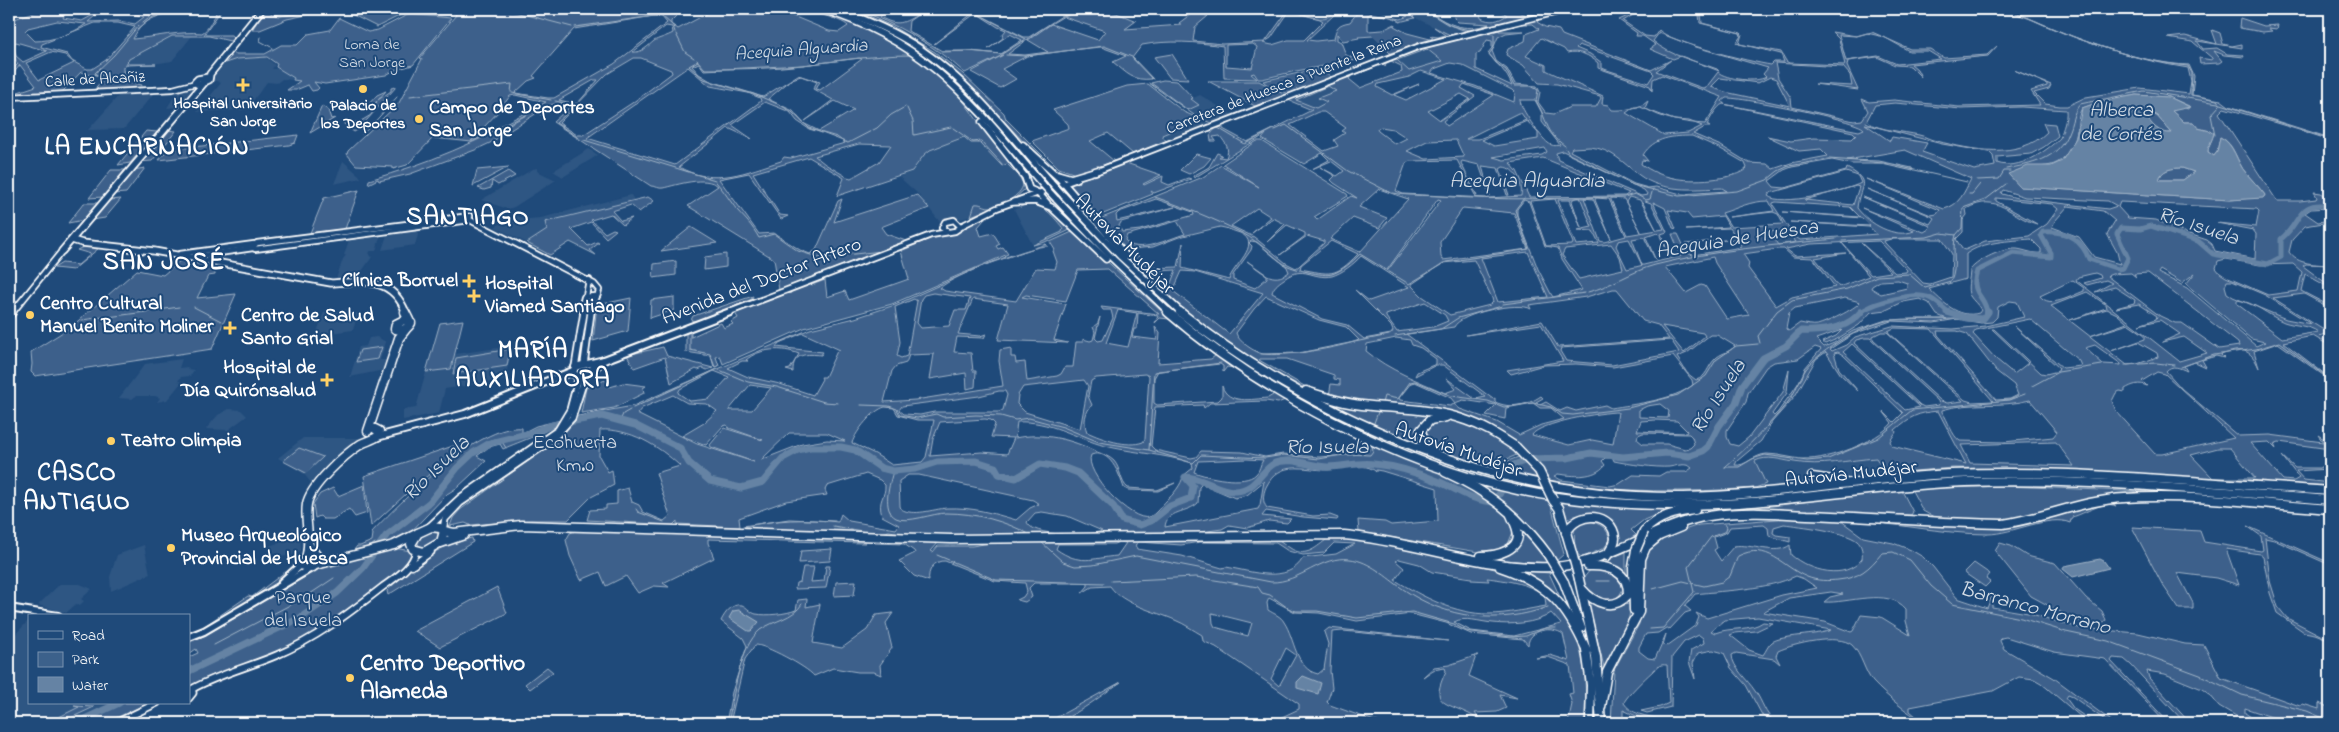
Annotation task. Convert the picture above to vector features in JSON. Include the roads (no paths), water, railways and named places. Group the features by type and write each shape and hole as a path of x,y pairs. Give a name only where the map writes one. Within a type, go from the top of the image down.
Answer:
{"highway":[{"path":"62,251 199,82 208,81 209,77 260,9"},
{"path":"71,241 260,9"},
{"name":"Autovía Mudéjar","path":"821,9 868,26 906,46 939,71 1117,264 1150,296 1191,330 1241,366 1285,393 1345,425 1419,458 1568,498 1634,504 1702,505 1892,487 1989,482 2080,484 2330,500"},
{"name":"Autovía Mudéjar","path":"836,9 878,25 912,43 946,69 1150,285 1199,327 1258,368 1316,401 1390,438 1435,457 1478,471 1486,477"},
{"path":"978,102 986,106 1051,171 1148,280 1150,285"},
{"path":"974,108 972,109 994,140 1025,177 1028,187 1038,193 1144,293 1150,296"},
{"path":"1051,171 1072,178 1098,170"},
{"path":"1016,201 1028,187"},
{"path":"1016,201 1035,201 1051,207"},
{"path":"79,232 79,237 84,242"},
{"path":"71,241 187,257 209,258 331,282 361,282 384,287 396,294 411,324 398,338 371,434 317,485 309,497 307,507 309,545 304,560 305,568 338,557 392,546 422,531 436,527 454,533 509,525 951,539 1354,535 1526,567 1563,567 1607,556 1656,532 1685,521 1724,514 1778,514 2002,524 2035,519 2098,501 2137,497 2200,499 2330,509"},
{"path":"62,251 84,242"},
{"path":"399,322 404,311"},
{"path":"398,338 394,326 399,322 408,320"},
{"path":"396,330 406,329"},
{"path":"1258,368 1265,369 1309,393 1336,401 1441,413 1468,420 1516,447 1539,471 1553,500 1570,554 1596,657 1598,708 1602,723"},
{"path":"1478,471 1476,468 1442,456 1429,449 1422,441 1421,430 1430,420 1444,417 1462,420 1487,429"},
{"path":"1345,425 1348,429 1378,444 1471,484 1507,508 1527,527 1548,555 1564,582 1578,617 1587,651 1591,685 1590,723"},
{"name":"Autovía Mudéjar","path":"1514,485 1634,496 1702,496 1880,479 1957,474 2038,474 2330,491"},
{"path":"1812,477 1831,480 1872,477 1880,479"},
{"path":"1755,492 1756,489 1770,486"},
{"path":"1553,500 1559,508 1570,554"},
{"path":"1632,625 1634,612 1633,567 1636,550 1644,531 1656,520 1671,513 1732,508 1765,503 1769,500"},
{"path":"1453,554 1492,556 1504,553 1512,547 1517,540 1518,530 1507,508"},
{"path":"1595,723 1607,672 1636,619 1639,606 1640,559 1653,541 1672,530 1695,522 1778,514"},
{"path":"1566,533 1570,523 1578,518 1588,516 1602,521 1615,536 1614,545 1607,553 1607,556"},
{"path":"392,546 424,552 476,532 543,526"},
{"path":"414,550 412,540 422,531"},
{"path":"438,546 444,538 444,531"},
{"path":"309,545 320,560 314,566"},
{"path":"304,560 318,555 338,557"},
{"path":"1473,558 1479,562 1525,576 1548,590 1569,612 1587,651"},
{"path":"1563,567 1569,569 1598,565 1610,567 1622,575 1629,590 1628,595 1622,602 1610,605 1592,599 1578,582"}],"main road":[{"name":"Carretera de Huesca a Puente la Reina","path":"1016,201 1420,46 1569,9"},
{"name":"Calle de Alcañiz","path":"9,97 182,87 199,82"},
{"path":"956,221 961,226 974,218 1016,201"},
{"path":"956,221 974,218"},
{"path":"175,255 469,220 589,280 600,290 594,301 587,368 565,428 465,495 422,531"},
{"name":"Avenida del Doctor Artero","path":"931,235 947,222 956,221"},
{"name":"Avenida del Doctor Artero","path":"587,368 931,235 956,231 961,226"},
{"path":"942,227 948,232"},
{"path":"209,258 256,246"},
{"path":"9,317 62,251"},
{"path":"572,412 585,303 583,300 589,280"},
{"path":"585,296 592,295 594,301"},
{"path":"585,303 594,301"},
{"path":"371,434 390,432 460,416 587,368"},
{"path":"576,373 587,368"},
{"path":"444,531 445,519 460,504 546,441"},
{"path":"190,689 282,653 309,640 350,613 438,546"},
{"path":"395,578 412,563 414,550"},
{"path":"247,606 289,576 304,560"},
{"path":"190,637 204,631 314,566"},
{"path":"9,608 46,614"},
{"path":"116,723 155,704"}],"water":[{"name":"Alberca de Cortés","path":"2136,95 2169,97 2190,107 2172,111 2184,122 2193,122 2198,128 2214,132 2208,152 2214,156 2217,152 2220,137 2225,140 2243,169 2265,195 2263,198 2230,200 2020,187 2008,174 2028,166 2051,166 2062,161 2076,138 2082,108 2099,102","holes":["2152,113 2157,116 2172,133 2163,132 2153,125 2145,115","2182,168 2194,172 2183,180 2159,180 2165,171"]},
{"path":"2100,559 2109,568 2073,577 2063,569 2064,566"},
{"path":"739,610 759,622 751,631 748,631 729,618 733,611"},
{"path":"1303,676 1321,683 1318,694 1297,688 1297,682"}],"waterway":[{"path":"143,22 159,9"},
{"path":"137,30 153,17 183,9"},
{"name":"Acequia Alguardia","path":"271,14 273,9"},
{"name":"Acequia Alguardia","path":"273,14 279,16 332,9"},
{"path":"583,9 588,11 592,9"},
{"name":"Acequia Alguardia","path":"942,52 968,51 1002,54 1026,39 969,9"},
{"path":"1424,9 1452,26 1469,30"},
{"path":"2009,9 2096,45 2141,58 2188,66 2192,73 2191,95 2217,100 2220,104"},
{"name":"Acequia Alguardia","path":"459,13 507,10 572,27"},
{"name":"Acequia Alguardia","path":"575,27 661,15 673,26 675,32"},
{"path":"99,90 96,87 107,75 96,75 95,73 114,55 138,26"},
{"path":"1485,33 1493,34"},
{"name":"Acequia Alguardia","path":"676,34 685,52 694,58"},
{"path":"1494,35 1494,48 1489,54 1496,63 1506,70 1514,86 1531,86 1538,90 1536,101 1547,125 1558,141 1565,146"},
{"path":"261,37 260,41 273,48"},
{"name":"Acequia Alguardia","path":"1006,55 1026,56 1104,46 1132,57 1153,79"},
{"name":"Acequia Alguardia","path":"698,61 705,69 749,69 881,56 911,55"},
{"path":"698,61 689,66 704,79 754,94 780,105 792,112 809,128 848,143 877,128 891,115 905,107"},
{"name":"Acequia Alguardia","path":"1149,83 1197,117 1211,123"},
{"path":"410,96 512,84 511,92"},
{"name":"Acequia de Huesca","path":"2006,169 2034,163 2051,155 2058,149 2068,133 2080,104 2144,91 2220,104"},
{"path":"512,93 551,100"},
{"path":"371,126 397,97"},
{"path":"555,101 576,105 556,123 579,138"},
{"name":"Acequia de Huesca","path":"2220,104 2330,139"},
{"path":"2215,135 2211,115 2220,105"},
{"path":"907,108 913,121 914,135 951,127"},
{"name":"Acequia Alguardia","path":"1275,130 1286,125 1348,171 1389,192"},
{"path":"953,128 973,142 981,141 1003,165"},
{"name":"Acequia Alguardia","path":"1218,128 1245,144 1274,129"},
{"path":"362,134 368,129"},
{"path":"584,140 715,180"},
{"path":"1566,149 1570,155 1633,185 1653,190"},
{"path":"1653,190 1679,196 1737,191 1767,180 1778,171 1789,166 1829,159 1884,163 1967,182"},
{"name":"Acequia de Huesca","path":"1977,180 1999,179 2004,171 2010,171"},
{"path":"716,182 759,238 774,234 798,251 814,256"},
{"name":"Acequia de Huesca","path":"1969,194 1972,194 1980,184"},
{"path":"1956,235 1962,228 1963,208 1985,200 2006,184"},
{"name":"Acequia Alguardia","path":"1523,199 1624,197 1635,194 1646,200 1650,199 1653,190"},
{"name":"Acequia Alguardia","path":"1393,193 1523,199"},
{"path":"1155,197 1222,223 1244,234 1284,264 1294,268 1328,275 1347,266 1360,254 1409,284 1446,262 1529,249 1515,210 1523,199"},
{"name":"Río Isuela","path":"1987,313 1984,302 1976,290 1975,279 1977,271 2013,253 2051,257 2051,253 2041,235 2043,232 2065,234 2082,246 2089,259 2118,269 2123,268 2128,258 2117,234 2121,228 2140,229 2151,226 2198,241 2213,254 2268,264 2281,257 2281,239 2288,233 2305,210 2311,206 2330,206"},
{"name":"Acequia de Huesca","path":"1842,241 1927,237 1941,233 1956,235"},
{"path":"1760,343 1758,336 1777,311 1792,300 1847,289 1877,276 1909,274 1925,288 1951,281 1954,270 1956,235"},
{"name":"Acequia de Huesca","path":"1588,292 1655,265 1700,255 1836,239"},
{"path":"818,258 882,251"},
{"path":"173,268 182,269"},
{"name":"Acequia de Huesca","path":"1503,304 1585,293"},
{"name":"Río Isuela","path":"1860,313 1865,309 1892,299 1912,296 1927,297 1948,312"},
{"name":"Acequia de Huesca","path":"1395,336 1441,329 1458,318 1502,306"},
{"path":"159,310 179,307"},
{"path":"194,307 221,321"},
{"path":"108,317 153,311"},
{"name":"Río Isuela","path":"1948,312 1966,318 1983,319 1988,312"},
{"name":"Río Isuela","path":"190,671 300,618 337,593 363,568 386,536 430,502 457,468 473,453 490,443 531,433 552,425 602,416 635,425 680,448 689,463 710,481 741,488 763,482 783,458 798,450 810,447 841,447 855,450 881,468 893,471 915,469 937,462 976,461 995,467 999,474 1016,478 1040,464 1065,468 1078,473 1113,506 1122,520 1140,525 1151,521 1170,506 1191,498 1193,486 1185,477 1198,479 1229,491 1243,490 1253,484 1270,466 1281,461 1295,461 1322,467 1356,464 1391,466 1440,482 1472,497 1493,502 1500,493 1508,467 1530,459 1567,458 1591,453 1623,457 1667,453 1689,456 1703,451 1708,447 1719,426 1736,403 1742,386 1763,358 1786,346 1801,331 1818,331 1842,326 1860,313"},
{"path":"82,320 103,317"},
{"path":"1966,319 1886,321 1865,328 1843,339 1813,361 1806,369 1788,402 1758,436 1725,467 1739,467 1752,459 1765,455 1807,461 1828,459 1878,438 1912,410 2009,400 2025,394"},
{"name":"Acequia de Huesca","path":"690,331 690,350 710,354 715,367"},
{"name":"Acequia de Huesca","path":"1261,354 1300,353 1389,335"},
{"path":"2181,367 2214,355 2256,349 2280,342 2330,379"},
{"path":"1382,403 1384,396 1398,399 1410,382 1415,381 1452,396 1488,401 1504,407 1533,403 1551,407 1562,414 1573,415 1628,408 1678,395 1706,376 1716,360 1736,346 1758,344"},
{"name":"Acequia de Huesca","path":"1149,450 1154,372 1221,363"},
{"path":"2125,365 2156,363 2174,365"},
{"path":"2032,386 2058,372 2102,365"},
{"name":"Acequia de Huesca","path":"633,408 717,369 748,382 777,387 824,402 838,403"},
{"name":"Acequia de Huesca","path":"861,405 889,406 897,409 900,415 917,418 936,414 943,417 976,415 1001,416 1015,420 1029,418 1063,427 1099,442 1149,450"},
{"name":"Acequia de Huesca","path":"620,421 623,414 630,410"},
{"path":"1374,423 1378,412"},
{"path":"501,440 506,448"},
{"path":"1149,450 1193,463 1201,455 1265,458 1284,455 1319,459 1347,454 1370,455 1373,451 1372,444"},
{"name":"Barranco Morrano","path":"893,471 888,503 891,514 896,518 907,520 941,513 968,514 1001,522 1031,535"},
{"path":"636,509 638,512 664,522"},
{"path":"743,526 789,519 835,521"},
{"path":"1692,583 1688,567 1711,537 1726,531 1727,527 1724,523"},
{"path":"833,526 862,531"},
{"name":"Barranco Morrano","path":"1040,541 1063,562 1075,566 1093,565 1136,556 1271,582 1291,578 1330,561 1350,559 1371,566 1420,599 1455,613 1473,616 1511,616 1548,607"},
{"path":"876,542 904,543"},
{"path":"371,546 375,543"},
{"name":"Barranco Morrano","path":"1692,583 1704,586 1722,582 1730,576 1738,556 1749,552 1766,553 1798,573 1826,581 1845,579 1858,575 1873,564 1882,553 1893,552 1910,560 1931,586 1952,604 2021,618 2066,632 2108,641 2200,675 2242,695 2307,711 2330,721"},
{"path":"937,555 996,580 1104,583"},
{"path":"1111,581 1196,577 1258,587 1262,593 1270,595 1288,608 1296,611 1317,611 1357,618 1412,612 1454,624 1466,631 1510,637 1526,636 1545,628 1556,628"},
{"path":"214,645 307,596 334,578"},
{"name":"Barranco Morrano","path":"1596,581 1610,581"},
{"name":"Barranco Morrano","path":"1653,589 1683,581 1692,583"},
{"path":"1650,629 1663,628 1694,592 1692,583"},
{"path":"728,723 738,673 747,648 753,638 760,630 794,613 802,604"},
{"name":"Río Isuela","path":"76,723 117,704"}],"place":[{"name":"Hospital Universitario San Jorge","path":"243,85"},
{"name":"Palacio de los Deportes","path":"363,89"},
{"name":"Campo de Deportes San Jorge","path":"419,119"},
{"name":"Clínica Borruel","path":"469,281"},
{"name":"Hospital Viamed Santiago","path":"474,296"},
{"name":"Centro Cultural Manuel Benito Moliner","path":"30,315"},
{"name":"Centro de Salud Santo Grial","path":"230,328"},
{"name":"Hospital de Día Quirónsalud","path":"327,380"},
{"name":"Teatro Olimpia","path":"111,441"},
{"name":"Museo Arqueológico Provincial de Huesca","path":"171,548"},
{"name":"Centro Deportivo Alameda","path":"350,678"}],"district":[{"name":"LA ENCARNACIÓN","path":"147,148"},
{"name":"SANTIAGO","path":"468,218"},
{"name":"SAN JOSÉ","path":"164,263"},
{"name":"MARÍA AUXILIADORA","path":"533,366"},
{"name":"CASCO ANTIGUO","path":"77,488"}],"park label":[{"name":"Loma de San Jorge","path":"372,54"},
{"name":"Ecohuerta Km.0","path":"575,454"},
{"name":"Parque del Isuela","path":"303,610"}]}
